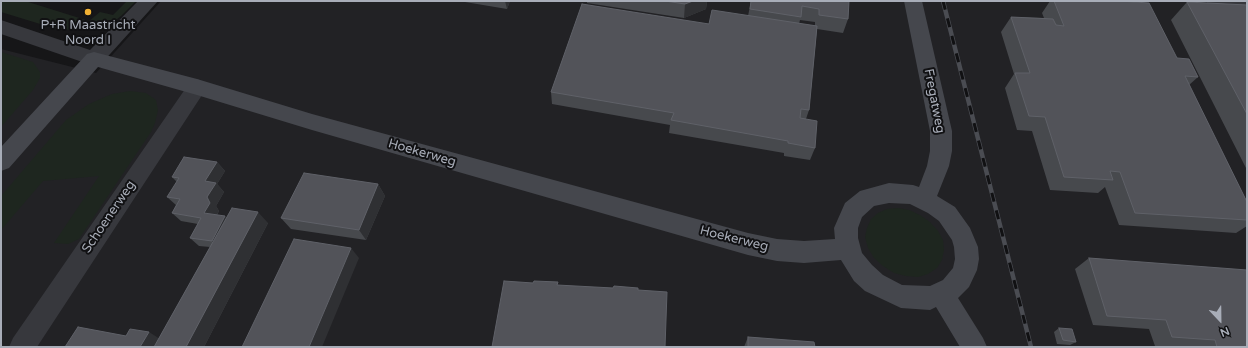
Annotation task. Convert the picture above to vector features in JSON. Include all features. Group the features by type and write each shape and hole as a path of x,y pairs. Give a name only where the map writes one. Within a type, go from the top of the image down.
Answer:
{"street":[{"path":"1,162 94,59 149,1"},
{"name":"Fregatweg","path":"913,1 941,131 941,151 938,166 934,179 924,200"},
{"path":"1215,1 1247,3"},
{"name":"Hoekerweg","path":"1,27 94,59 197,87 312,122 748,244 777,250 804,252 848,249"},
{"name":"Schoenerweg","path":"22,347 197,87"},
{"path":"890,193 901,193 924,200 936,206 951,220 962,236 966,247 967,259 963,275 952,288 942,294 930,298 901,296 874,283 862,273 848,249 846,228 849,219 857,207 868,198 890,193"},
{"path":"942,294 974,347"}],"shaded area":[{"path":"1,1 25,1 89,21 100,12 113,15 127,1 136,1 108,26 70,30 50,27 1,12"},
{"path":"161,1 1247,1 1247,347 1,347 1,49 96,73"},
{"path":"1,52 33,62 40,72 40,78 33,90 1,127"},
{"path":"130,91 146,93 156,100 158,110 155,123 151,132 79,239 68,244 54,243 99,176 43,181 1,230 1,196 66,120 89,104 112,94"},
{"path":"898,208 909,210 930,222 938,231 943,240 944,250 942,260 937,268 928,274 918,277 894,273 874,258 868,248 865,237 871,219 878,213 887,209"}],"building":[{"path":"665,1 693,1 685,4"},
{"path":"751,1 849,1 848,19 819,15 819,9 802,6 801,17 750,9"},
{"path":"1054,1 1120,1 1149,3 1177,58 1189,59 1198,77 1185,76 1247,202 1247,220 1135,213 1120,172 1110,171 1113,180 1064,177 1045,117 1029,116 1015,73 1030,73 1011,17 1053,19 1056,25 1064,26"},
{"path":"1187,2 1247,5 1247,114"},
{"path":"582,4 709,24 712,10 817,26 809,110 801,109 800,118 817,121 815,148 788,143 788,141 671,120 674,113 551,92"},
{"path":"184,157 217,162 205,181 216,183 207,197 210,203 204,213 225,216 212,241 190,238 201,218 172,213 180,199 167,197 179,178 172,177"},
{"path":"304,173 378,184 359,230 281,218"},
{"path":"232,208 258,212 186,347 154,347"},
{"path":"294,239 351,248 309,347 242,347"},
{"path":"1089,258 1247,270 1247,347 1217,347 1215,340 1172,337 1166,320 1107,316"},
{"path":"504,281 533,283 534,281 558,282 557,285 613,288 614,286 638,288 638,290 667,292 665,347 492,347"},
{"path":"78,327 126,336 130,329 149,332 140,347 65,347"},
{"path":"1059,328 1072,329 1076,342 1063,340"},
{"path":"748,337 814,342 815,347 748,347"}],"railway":[{"path":"943,1 1031,347"}],"place":[{"name":"P+R Maastricht Noord I","path":"88,12"}]}
